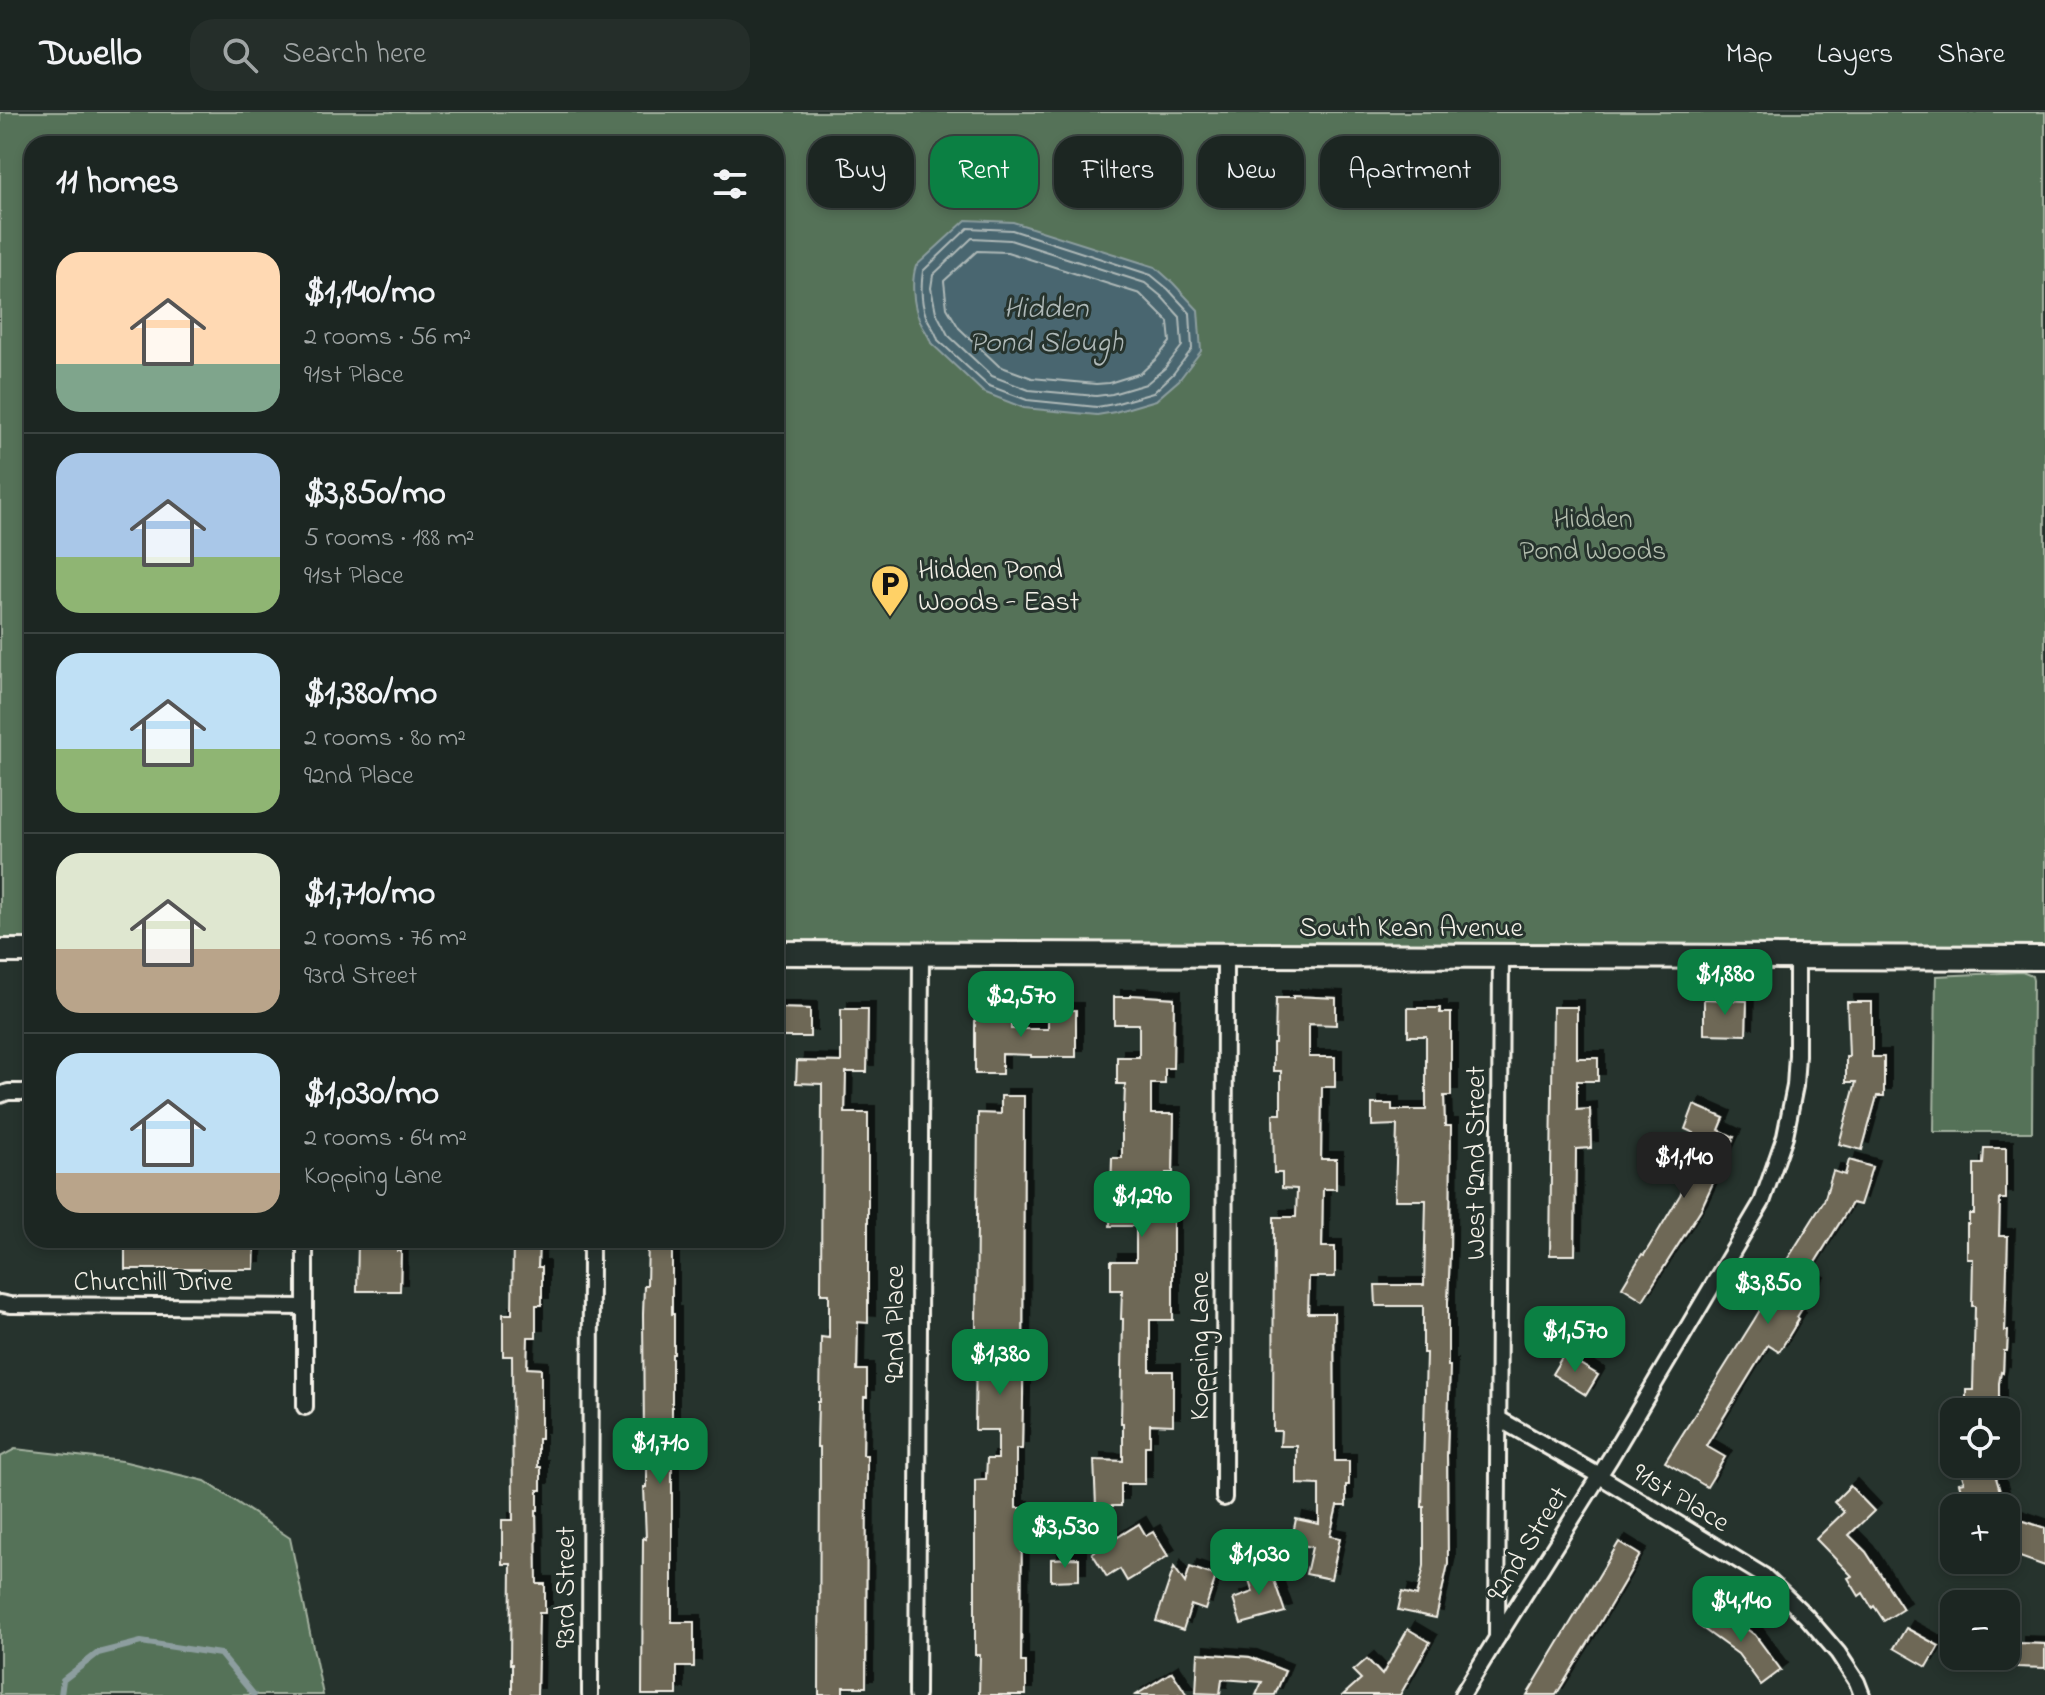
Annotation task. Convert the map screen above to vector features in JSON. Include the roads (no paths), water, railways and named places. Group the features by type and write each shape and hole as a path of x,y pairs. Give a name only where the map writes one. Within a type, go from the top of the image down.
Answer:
{"street":[{"path":"0,951 24,951"},
{"name":"South Kean Avenue","path":"784,953 2045,958"},
{"name":"92nd Place","path":"917,1695 921,954"},
{"name":"Kopping Lane","path":"1224,1498 1225,955"},
{"name":"West 92nd Street","path":"1497,1638 1501,956"},
{"name":"91st Place","path":"1797,957 1795,1086 1785,1136 1762,1202 1598,1475 1764,1576 1806,1616 1838,1653 1862,1695"},
{"path":"0,1095 24,1092"},
{"path":"305,1248 305,1407"},
{"name":"93rd Street","path":"590,1695 591,1248"},
{"name":"Churchill Drive","path":"0,1303 25,1306 305,1307"},
{"path":"1499,1419 1598,1475"},
{"name":"92nd Street","path":"1497,1638 1598,1475"},
{"path":"1462,1695 1497,1638"}],"water":[{"name":"Hidden Pond Slough","path":"966,220 1013,222 1155,267 1198,310 1201,351 1179,380 1156,400 1115,412 1097,415 1024,408 983,392 931,343 919,319 913,292 916,266"}],"waterway":[{"path":"61,1695 63,1680 98,1653 141,1642 220,1654 254,1695"}],"place":[{"name":"Hidden Pond Woods - East","path":"890,618"}],"park label":[{"name":"Hidden Pond Woods","path":"1593,533"}]}
